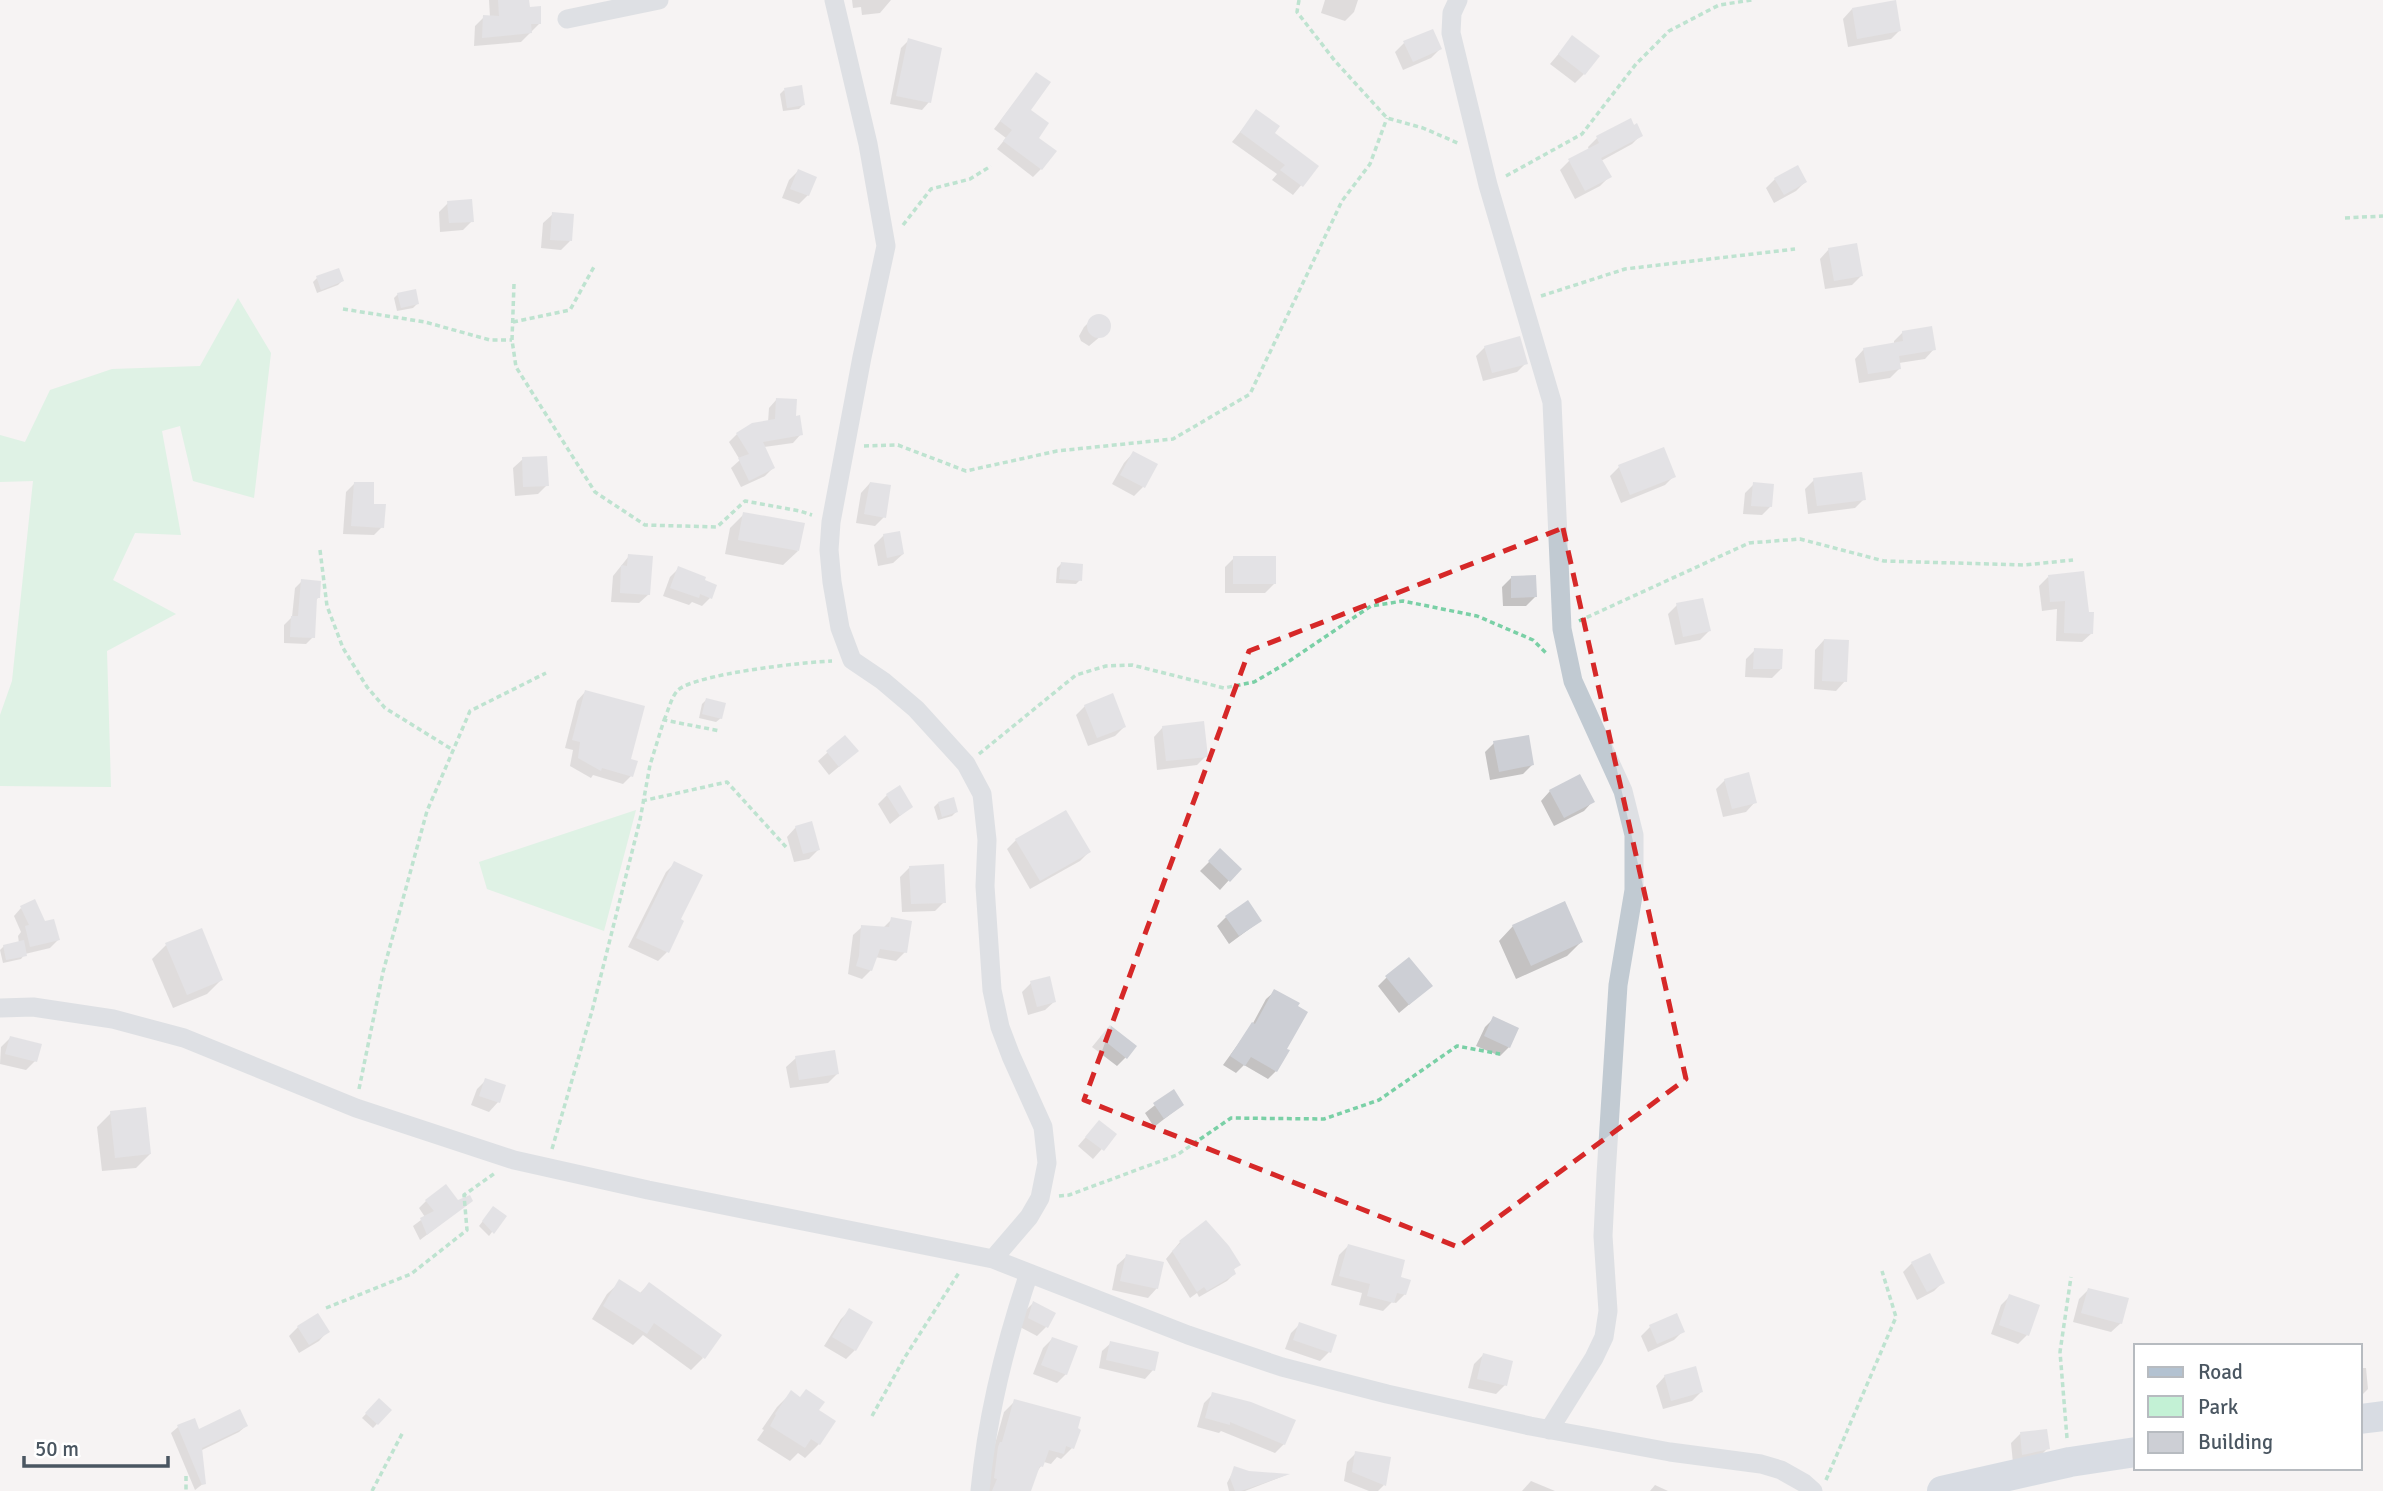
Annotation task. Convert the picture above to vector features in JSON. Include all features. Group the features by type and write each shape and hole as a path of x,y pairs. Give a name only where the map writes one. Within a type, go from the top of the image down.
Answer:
{"main road":[{"path":"2362,1419 2383,1416"},
{"path":"1942,1491 2070,1462 2134,1452"}],"street":[{"path":"567,19 659,0"},
{"path":"834,0 868,144 886,246 831,522 830,550 836,611 852,660 883,681 916,709 966,764 982,794 987,840 985,886 992,990 1000,1027 1036,1110 1046,1141 1046,1179 1040,1198 1029,1217 993,1259"},
{"path":"1458,0 1452,13 1451,33 1489,185 1552,402 1562,629 1573,681 1623,792 1634,835 1633,890 1617,999 1603,1236 1608,1311 1604,1337 1594,1358 1549,1430"},
{"path":"0,1008 33,1007 113,1019 184,1038 356,1108 514,1160 648,1190 993,1259 1188,1335 1282,1367 1387,1394 1549,1430 1670,1452 1761,1464 1782,1470 1804,1483 1819,1486"},
{"path":"980,1491 986,1430 1013,1320 1029,1273"}],"path":[{"path":"1299,0 1297,12 1335,61 1387,117 1423,128 1481,153"},
{"path":"1489,185 1582,134 1636,64 1669,32 1719,5 1752,0"},
{"path":"846,447 898,445 966,471 1057,451 1173,439 1250,394 1342,201 1370,164 1387,117"},
{"path":"886,246 931,189 970,179 991,166"},
{"path":"2345,218 2383,216"},
{"path":"1522,302 1625,269 1795,249"},
{"path":"513,322 570,310 595,265"},
{"path":"514,284 512,340 516,367 594,492 646,525 717,527 745,501 800,510 831,522"},
{"path":"343,309 425,322 490,340 512,340"},
{"path":"1562,629 1749,543 1800,539 1884,561 2025,565 2073,559"},
{"path":"320,551 327,606 344,648 367,687 385,708 453,750"},
{"path":"966,764 1076,675 1106,666 1132,665 1224,688 1254,682 1371,606 1403,601 1477,616 1533,640 1573,681"},
{"path":"549,1168 557,1129 592,1012 640,820 650,765 675,694 687,685 731,673 790,664 852,660"},
{"path":"356,1108 383,972 401,901 427,811 453,750 471,711 546,673"},
{"path":"664,720 720,731"},
{"path":"642,802 727,782 786,847"},
{"path":"1040,1198 1069,1195 1177,1155 1231,1118 1324,1119 1379,1100 1457,1046 1500,1054"},
{"path":"326,1308 411,1275 467,1230 464,1195 514,1160"},
{"path":"872,1416 905,1357 959,1272 967,1253"},
{"path":"1819,1486 1896,1317 1882,1271"},
{"path":"2070,1462 2060,1352 2071,1277"},
{"path":"372,1491 403,1433"},
{"path":"186,1476 186,1491"}],"highlighted area":[{"path":"1563,528 1686,1079 1458,1247 1084,1100 1249,651"}],"green space":[{"path":"238,298 271,353 254,498 193,481 180,426 162,431 181,535 135,533 113,580 176,614 107,651 111,787 0,786 0,715 12,681 33,481 0,482 0,435 25,442 50,390 112,369 200,366"},
{"path":"636,810 604,931 487,889 479,862"}],"building":[{"path":"498,0 529,0 530,7 541,6 541,24 531,24 532,33 482,38 483,15 499,16"},
{"path":"1896,0 1901,31 1857,39 1852,8"},
{"path":"1433,29 1442,49 1413,62 1403,41"},
{"path":"1572,35 1600,56 1585,75 1558,54"},
{"path":"908,38 942,48 931,103 896,96"},
{"path":"1036,72 1051,82 1031,110 1049,123 1039,138 1057,151 1042,170 1003,141 1012,130 1000,121"},
{"path":"802,85 805,105 787,108 784,88"},
{"path":"1256,109 1280,126 1275,133 1319,166 1303,187 1280,170 1285,165 1240,132"},
{"path":"1631,118 1634,125 1637,123 1643,136 1601,158 1612,177 1585,191 1568,159 1599,143 1596,136"},
{"path":"1798,165 1807,182 1784,195 1774,178"},
{"path":"798,169 817,177 809,196 790,189"},
{"path":"472,199 474,222 449,223 447,201"},
{"path":"552,212 574,214 572,241 550,240"},
{"path":"1857,243 1863,276 1834,281 1828,248"},
{"path":"339,268 344,281 321,290 316,276"},
{"path":"416,289 419,304 401,308 397,293"},
{"path":"1099,314 1107,318 1111,326 1107,334 1099,338 1091,334 1087,326 1091,318"},
{"path":"1932,326 1936,350 1899,356 1901,369 1868,374 1863,348 1903,341 1902,331"},
{"path":"1520,336 1528,364 1492,373 1484,346"},
{"path":"776,398 797,399 796,416 800,415 803,435 763,442 775,468 749,481 738,458 749,454 736,433 752,423 775,419"},
{"path":"1664,447 1676,477 1630,495 1618,465"},
{"path":"1133,451 1158,464 1145,488 1120,475"},
{"path":"547,456 549,486 523,487 522,457"},
{"path":"1862,472 1866,500 1817,506 1813,478"},
{"path":"354,482 374,482 374,504 386,504 384,528 351,526"},
{"path":"870,482 891,485 886,518 864,514"},
{"path":"1753,482 1774,484 1772,507 1751,506"},
{"path":"743,512 805,523 799,551 738,540"},
{"path":"900,531 904,554 887,558 883,534"},
{"path":"628,554 653,556 650,595 620,593 621,565 627,566"},
{"path":"1233,556 1276,556 1276,584 1233,584"},
{"path":"1061,562 1083,564 1082,581 1059,579"},
{"path":"678,566 706,577 705,580 717,585 712,599 700,594 699,598 670,588"},
{"path":"2084,571 2089,612 2094,612 2093,634 2064,633 2065,601 2050,602 2048,575"},
{"path":"1536,575 1537,597 1511,598 1511,576"},
{"path":"301,579 321,581 320,598 317,598 315,638 290,637 291,616 298,616"},
{"path":"1703,598 1711,631 1683,637 1676,603"},
{"path":"1824,639 1849,640 1847,682 1822,681"},
{"path":"1754,648 1783,649 1782,669 1753,669"},
{"path":"585,690 645,706 631,759 638,761 633,777 602,768 601,771 578,758 580,742 572,740"},
{"path":"1113,693 1126,727 1097,738 1084,705"},
{"path":"706,698 726,703 722,719 702,714"},
{"path":"1204,721 1208,757 1166,761 1162,726"},
{"path":"845,735 859,751 839,767 826,751"},
{"path":"1529,735 1534,765 1499,772 1493,741"},
{"path":"1749,772 1757,803 1732,809 1724,779"},
{"path":"1580,774 1595,802 1564,818 1549,790"},
{"path":"900,785 913,807 900,816 886,794"},
{"path":"954,797 958,812 942,817 938,802"},
{"path":"1066,810 1091,852 1040,881 1015,839"},
{"path":"812,821 820,850 803,854 795,826"},
{"path":"1220,848 1242,869 1230,882 1208,861"},
{"path":"674,861 703,875 681,919 684,921 669,953 636,938"},
{"path":"944,864 946,903 911,904 909,866"},
{"path":"35,899 45,921 54,919 60,940 30,947 25,926 29,925 20,906"},
{"path":"1248,900 1262,921 1239,936 1225,916"},
{"path":"1565,901 1583,942 1531,966 1512,925"},
{"path":"891,917 912,921 907,953 880,949 872,971 856,966 861,925 889,927"},
{"path":"202,928 223,980 187,995 165,943"},
{"path":"24,940 27,956 6,960 3,945"},
{"path":"1409,957 1433,986 1409,1005 1385,976"},
{"path":"1050,976 1056,1002 1037,1007 1030,981"},
{"path":"1274,989 1300,1003 1298,1006 1308,1012 1277,1072 1251,1057 1245,1066 1230,1056 1252,1022 1255,1024"},
{"path":"1493,1016 1519,1028 1510,1048 1484,1036"},
{"path":"1110,1025 1137,1046 1127,1059 1100,1037"},
{"path":"10,1036 42,1044 37,1062 5,1054"},
{"path":"835,1050 839,1074 799,1080 795,1056"},
{"path":"485,1078 506,1085 500,1103 479,1096"},
{"path":"1174,1089 1184,1105 1164,1119 1153,1103"},
{"path":"146,1107 151,1154 115,1158 110,1111"},
{"path":"1099,1120 1117,1134 1104,1151 1085,1137"},
{"path":"446,1184 458,1200 470,1195 473,1201 427,1235 420,1218 434,1211 425,1200"},
{"path":"493,1206 507,1216 494,1234 482,1221"},
{"path":"1206,1220 1229,1246 1241,1265 1234,1269 1236,1274 1207,1291 1204,1287 1197,1292 1172,1251 1181,1243 1179,1241"},
{"path":"1348,1244 1405,1260 1401,1277 1411,1280 1406,1295 1397,1293 1394,1303 1367,1296 1370,1284 1339,1276"},
{"path":"1930,1253 1945,1283 1927,1292 1911,1262"},
{"path":"1126,1254 1164,1262 1158,1289 1120,1281"},
{"path":"619,1279 641,1293 649,1282 722,1335 705,1359 654,1323 647,1334 603,1306"},
{"path":"2088,1288 2129,1298 2122,1324 2081,1313"},
{"path":"2009,1294 2040,1305 2029,1336 1999,1325"},
{"path":"1033,1301 1056,1313 1048,1328 1028,1318"},
{"path":"849,1308 873,1322 856,1351 832,1337"},
{"path":"318,1313 330,1332 309,1345 297,1326"},
{"path":"1677,1313 1685,1332 1657,1344 1649,1325"},
{"path":"1299,1322 1337,1335 1331,1353 1293,1340"},
{"path":"1052,1337 1078,1346 1067,1375 1041,1365"},
{"path":"1110,1341 1159,1352 1155,1371 1106,1360"},
{"path":"1483,1353 1513,1361 1507,1386 1477,1379"},
{"path":"1696,1366 1703,1392 1671,1401 1664,1375"},
{"path":"806,1389 825,1402 819,1410 836,1421 820,1445 811,1439 805,1448 770,1426 791,1390 800,1397"},
{"path":"1212,1392 1251,1402 1296,1420 1285,1445 1230,1422 1230,1425 1205,1418"},
{"path":"379,1398 392,1410 378,1425 365,1413"},
{"path":"1014,1399 1081,1417 1078,1428 1081,1430 1074,1449 1066,1446 1064,1454 1049,1450 1031,1491 992,1491 997,1479 994,1478 998,1447 1002,1442"},
{"path":"240,1409 248,1426 202,1448 206,1484 202,1485 177,1425 195,1418 199,1429"},
{"path":"2047,1429 2050,1449 2022,1455 2020,1432"},
{"path":"1355,1451 1391,1457 1386,1486 1352,1472"},
{"path":"1234,1466 1249,1471 1290,1474 1235,1491 1230,1478"}]}
